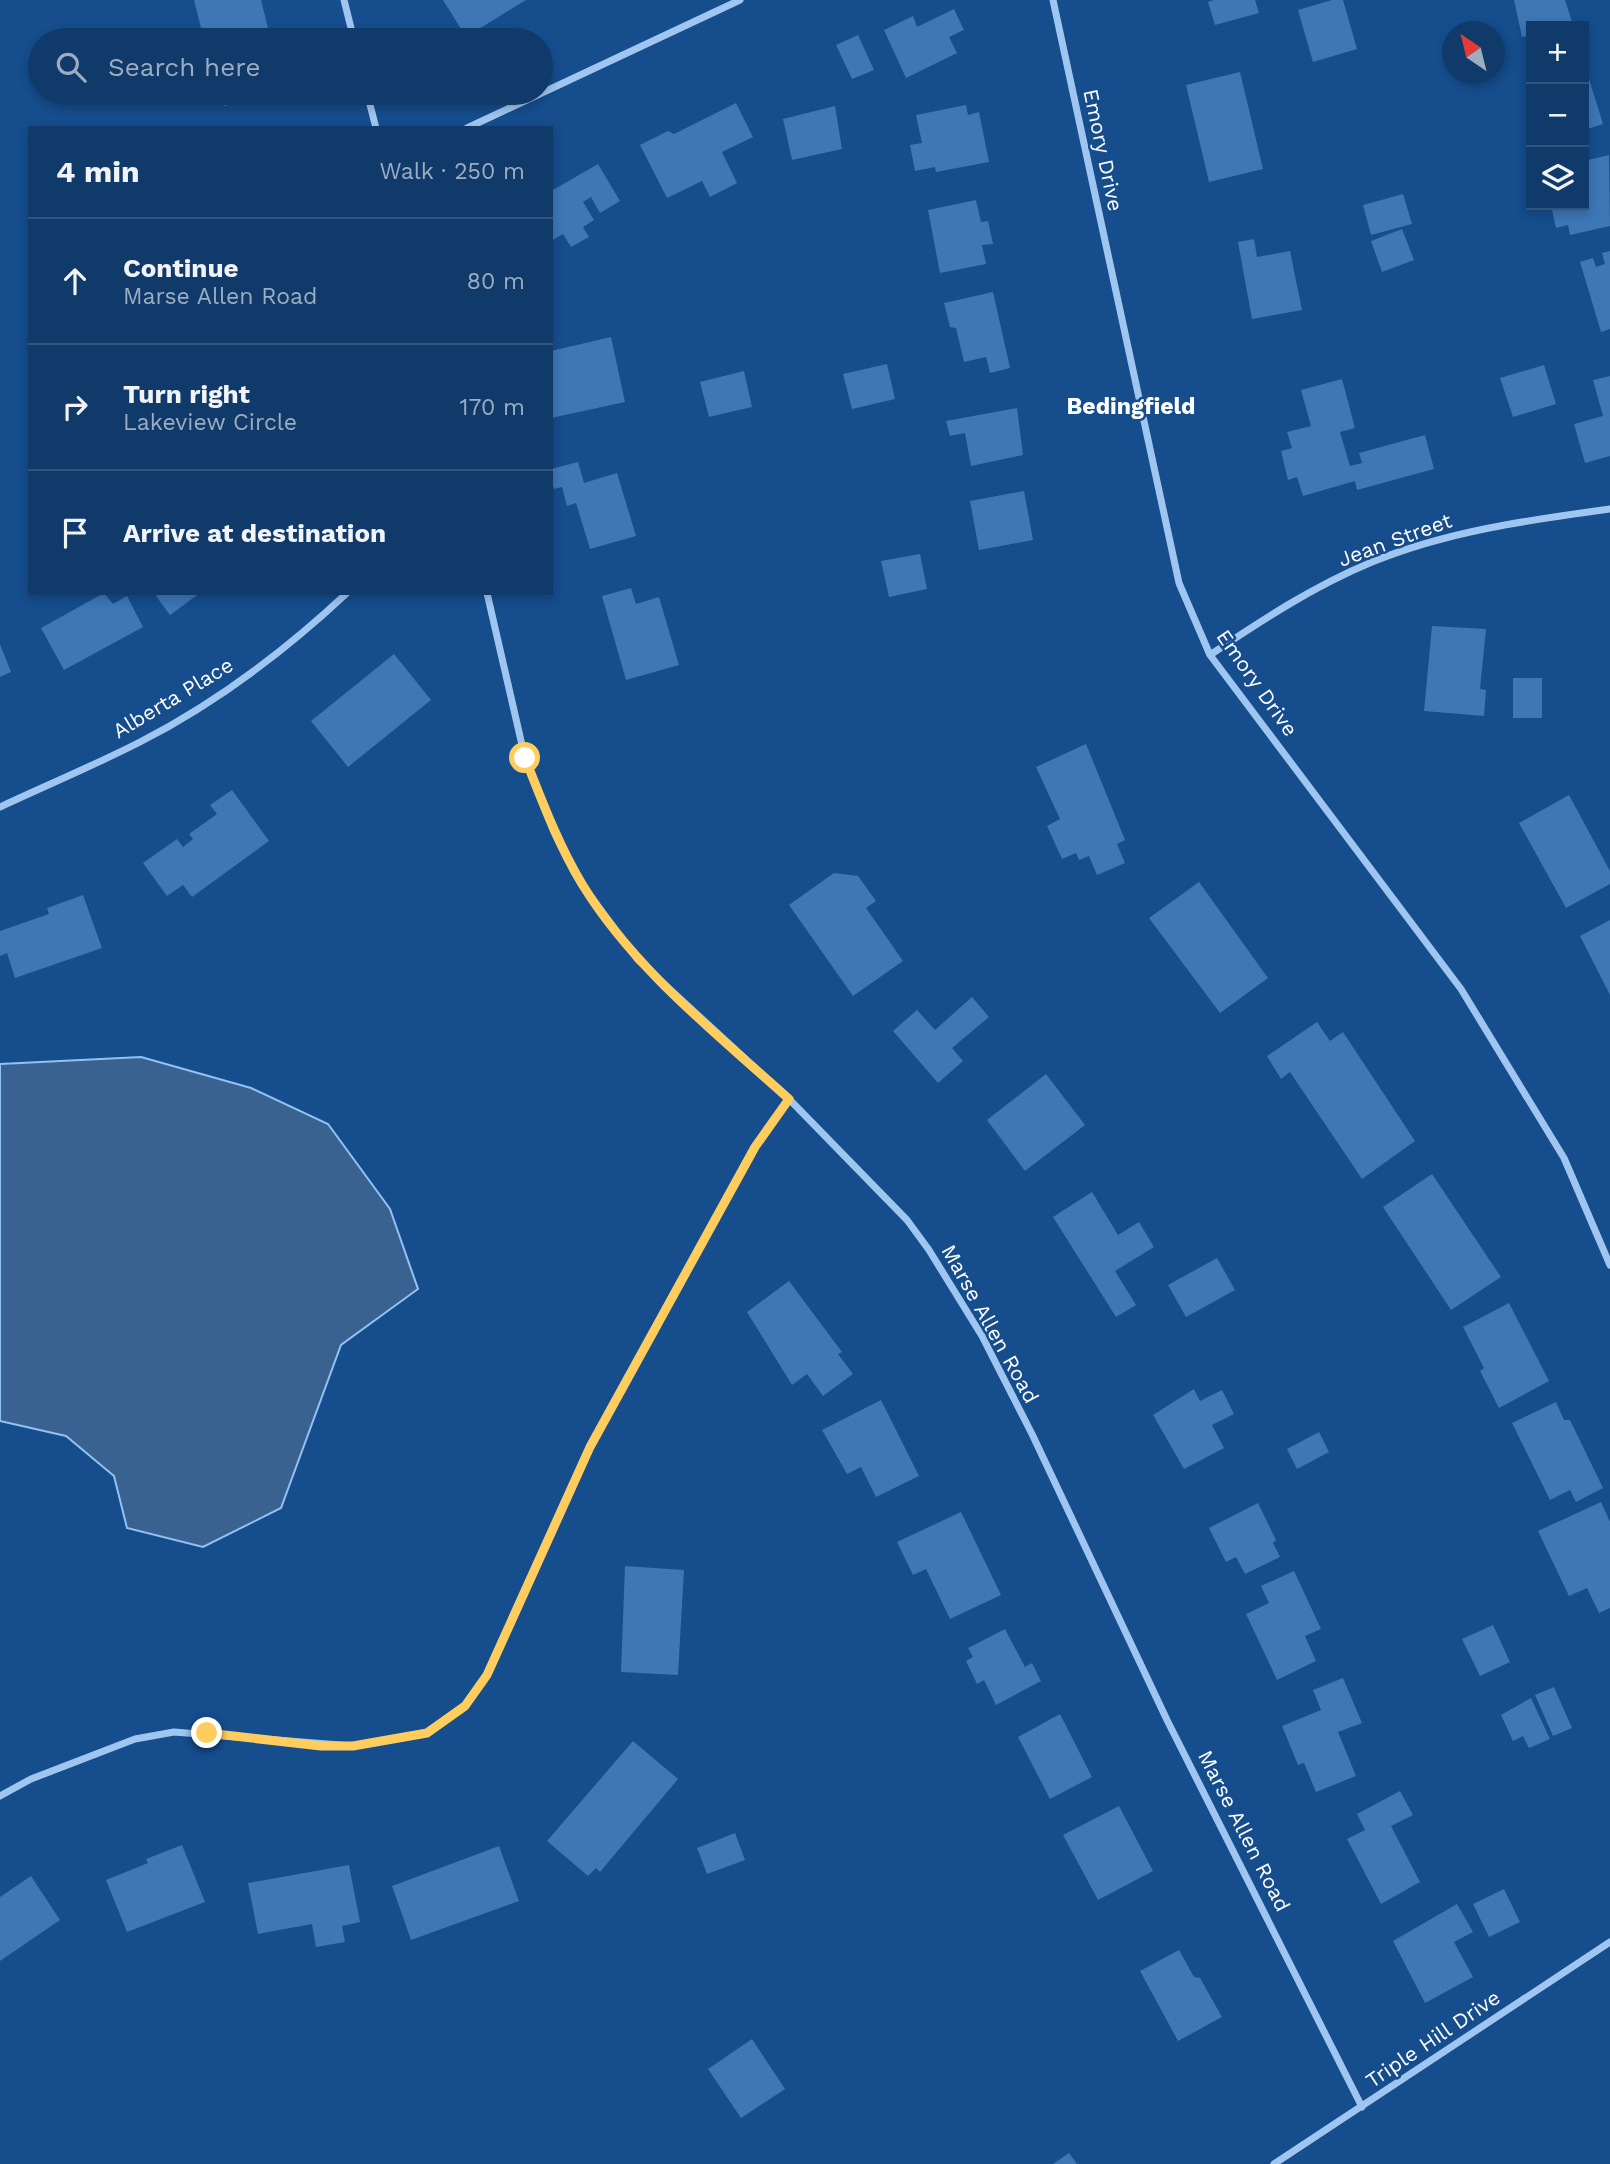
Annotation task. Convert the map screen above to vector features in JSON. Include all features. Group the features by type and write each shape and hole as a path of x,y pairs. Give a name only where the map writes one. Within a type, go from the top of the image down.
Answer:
{"street":[{"path":"344,0 351,28"},
{"path":"553,88 740,0"},
{"name":"Emory Drive","path":"1053,0 1179,583 1210,654 1461,989 1564,1158 1610,1265"},
{"path":"370,105 375,126"},
{"path":"471,126 516,105"},
{"name":"Jean Street","path":"1210,654 1306,595 1372,562 1455,536 1516,522 1610,509"},
{"name":"Alberta Place","path":"0,807 141,741 217,695 287,647 345,595"},
{"name":"Marse Allen Road","path":"487,595 525,758 554,832 583,886 638,960 789,1099 907,1220 929,1250 982,1336 1167,1720 1362,2107"},
{"path":"0,1796 31,1779 135,1739 174,1732 207,1733 321,1746 353,1746 427,1733 465,1706 487,1675 590,1447 755,1147 789,1099"},
{"name":"Triple Hill Drive","path":"1274,2164 1610,1942"}],"water":[{"path":"141,1057 251,1088 328,1124 390,1209 418,1289 341,1345 281,1508 203,1547 127,1528 114,1476 66,1436 0,1421 0,1064"}],"building":[{"path":"194,0 261,0 268,28 201,28"},
{"path":"443,0 526,0 481,28 460,28"},
{"path":"1255,0 1259,13 1215,25 1208,2"},
{"path":"1332,0 1343,0 1357,49 1313,62 1298,10"},
{"path":"1514,0 1565,0 1572,21 1526,21 1526,36 1522,37"},
{"path":"954,9 964,30 949,37 957,53 906,78 884,30 913,16 917,27"},
{"path":"858,35 874,70 852,79 836,45"},
{"path":"1240,72 1263,169 1209,182 1186,85"},
{"path":"1589,79 1603,124 1589,128"},
{"path":"736,103 753,137 722,152 737,183 710,197 702,181 667,198 640,145 668,131 674,134"},
{"path":"966,105 968,115 979,112 989,162 936,172 935,167 915,171 910,145 922,143 916,115"},
{"path":"835,106 842,149 792,160 783,119"},
{"path":"1609,155 1610,226 1570,235 1568,225 1556,228 1552,210 1589,210 1589,160"},
{"path":"598,164 620,201 600,213 591,197 583,202 594,220 583,227 589,237 571,247 563,234 553,240 553,190"},
{"path":"1403,194 1412,224 1371,235 1363,205"},
{"path":"976,200 981,222 988,221 993,244 982,245 986,264 940,273 928,210"},
{"path":"1402,229 1414,260 1382,272 1371,241"},
{"path":"1254,239 1257,257 1290,251 1302,310 1252,319 1238,242"},
{"path":"1610,251 1610,329 1601,332 1580,262 1593,258 1596,267 1605,264 1602,253"},
{"path":"993,292 1010,368 990,373 986,357 964,362 956,328 950,327 944,303"},
{"path":"611,337 625,402 553,418 553,351"},
{"path":"887,364 895,399 852,409 843,374"},
{"path":"1544,365 1556,404 1513,417 1500,378"},
{"path":"744,371 752,407 709,417 700,382"},
{"path":"1610,376 1610,456 1585,463 1574,424 1603,416 1593,380"},
{"path":"1342,379 1355,428 1340,432 1350,466 1362,463 1359,453 1425,435 1434,469 1357,490 1355,481 1303,496 1297,477 1288,480 1281,451 1292,448 1287,432 1311,426 1301,390"},
{"path":"1017,408 1023,455 971,466 965,433 950,436 946,421"},
{"path":"578,462 584,483 617,473 636,536 590,549 576,503 567,506 562,487 554,489 553,468"},
{"path":"1024,491 1033,540 979,550 970,501"},
{"path":"920,554 927,589 889,597 881,561"},
{"path":"631,588 636,604 659,597 679,665 626,680 602,596"},
{"path":"100,595 106,595 113,604 127,596 143,627 64,670 41,628"},
{"path":"157,595 197,595 170,615"},
{"path":"1432,626 1486,629 1480,689 1486,690 1484,716 1424,711"},
{"path":"0,644 11,672 0,677"},
{"path":"394,654 431,700 348,767 311,721"},
{"path":"1513,678 1542,678 1542,718 1513,718"},
{"path":"1086,744 1125,840 1117,844 1125,863 1097,875 1089,856 1079,860 1076,853 1062,859 1047,826 1060,819 1036,767"},
{"path":"232,790 269,841 192,897 183,885 167,896 143,863 177,839 183,847 193,839 189,834 217,814 210,805"},
{"path":"1569,795 1610,871 1610,884 1566,908 1519,823"},
{"path":"834,873 858,876 876,901 866,908 903,961 853,996 789,905"},
{"path":"1199,882 1268,978 1220,1013 1149,918"},
{"path":"83,895 102,948 15,978 7,953 0,956 0,931 49,914 47,908"},
{"path":"1610,920 1610,995 1580,936"},
{"path":"972,997 989,1017 952,1048 963,1061 938,1083 893,1031 917,1010 935,1030"},
{"path":"1317,1022 1330,1041 1343,1032 1415,1141 1362,1179 1290,1072 1281,1079 1267,1056"},
{"path":"1046,1074 1085,1125 1025,1171 987,1120"},
{"path":"1432,1174 1501,1277 1451,1310 1383,1207"},
{"path":"1092,1192 1118,1235 1139,1222 1154,1247 1115,1271 1136,1305 1116,1317 1053,1217"},
{"path":"1217,1258 1235,1290 1186,1317 1168,1285"},
{"path":"789,1281 842,1352 838,1354 853,1374 823,1396 807,1374 792,1385 747,1312"},
{"path":"1509,1303 1549,1381 1499,1408 1480,1371 1484,1368 1463,1327"},
{"path":"1194,1389 1200,1401 1222,1390 1234,1414 1212,1425 1224,1448 1184,1469 1153,1415"},
{"path":"881,1400 919,1476 876,1497 861,1467 847,1474 822,1430"},
{"path":"1556,1402 1564,1420 1570,1420 1603,1488 1576,1502 1570,1490 1550,1500 1512,1423"},
{"path":"1319,1432 1329,1452 1297,1469 1287,1449"},
{"path":"1601,1502 1610,1522 1610,1608 1599,1613 1587,1588 1569,1596 1538,1531"},
{"path":"1258,1503 1276,1540 1273,1543 1280,1557 1245,1574 1236,1557 1226,1562 1209,1528"},
{"path":"961,1512 1001,1595 950,1619 926,1569 913,1575 897,1542"},
{"path":"625,1566 684,1570 678,1675 621,1672"},
{"path":"1294,1571 1321,1629 1305,1636 1316,1661 1277,1680 1246,1614 1269,1603 1261,1586"},
{"path":"1493,1625 1510,1662 1480,1676 1462,1639"},
{"path":"1005,1629 1025,1667 1032,1663 1041,1681 996,1705 984,1680 977,1684 966,1661 973,1657 968,1648"},
{"path":"1343,1678 1362,1723 1338,1732 1356,1776 1316,1792 1304,1763 1298,1765 1282,1726 1321,1710 1313,1690"},
{"path":"1554,1687 1572,1728 1553,1736 1535,1695"},
{"path":"1531,1698 1550,1739 1529,1748 1523,1736 1513,1741 1501,1715"},
{"path":"1060,1714 1092,1777 1050,1799 1018,1737"},
{"path":"633,1741 678,1779 600,1872 596,1868 588,1876 547,1841"},
{"path":"1400,1791 1413,1815 1391,1826 1420,1882 1381,1904 1347,1839 1365,1830 1357,1814"},
{"path":"1119,1806 1153,1871 1098,1900 1063,1835"},
{"path":"735,1833 745,1860 707,1874 697,1848"},
{"path":"182,1845 205,1902 127,1932 106,1880 148,1863 146,1859"},
{"path":"499,1846 519,1901 411,1940 392,1886"},
{"path":"349,1865 360,1922 342,1926 345,1942 316,1947 312,1924 258,1934 248,1883"},
{"path":"31,1876 60,1920 0,1961 0,1897"},
{"path":"1504,1889 1520,1922 1489,1937 1473,1904"},
{"path":"1457,1904 1473,1932 1454,1942 1473,1977 1425,2003 1393,1941"},
{"path":"1179,1950 1194,1977 1200,1978 1222,2017 1178,2041 1140,1971"},
{"path":"752,2039 785,2089 741,2118 708,2069"},
{"path":"1069,2153 1077,2164 1053,2164"}],"district":[{"name":"Bedingfield","path":"1131,406"}],"route":[{"path":"207,1733 321,1746 353,1746 427,1733 465,1706 487,1675 590,1447 755,1147 789,1099 638,960 583,886 554,832 525,758"}]}
